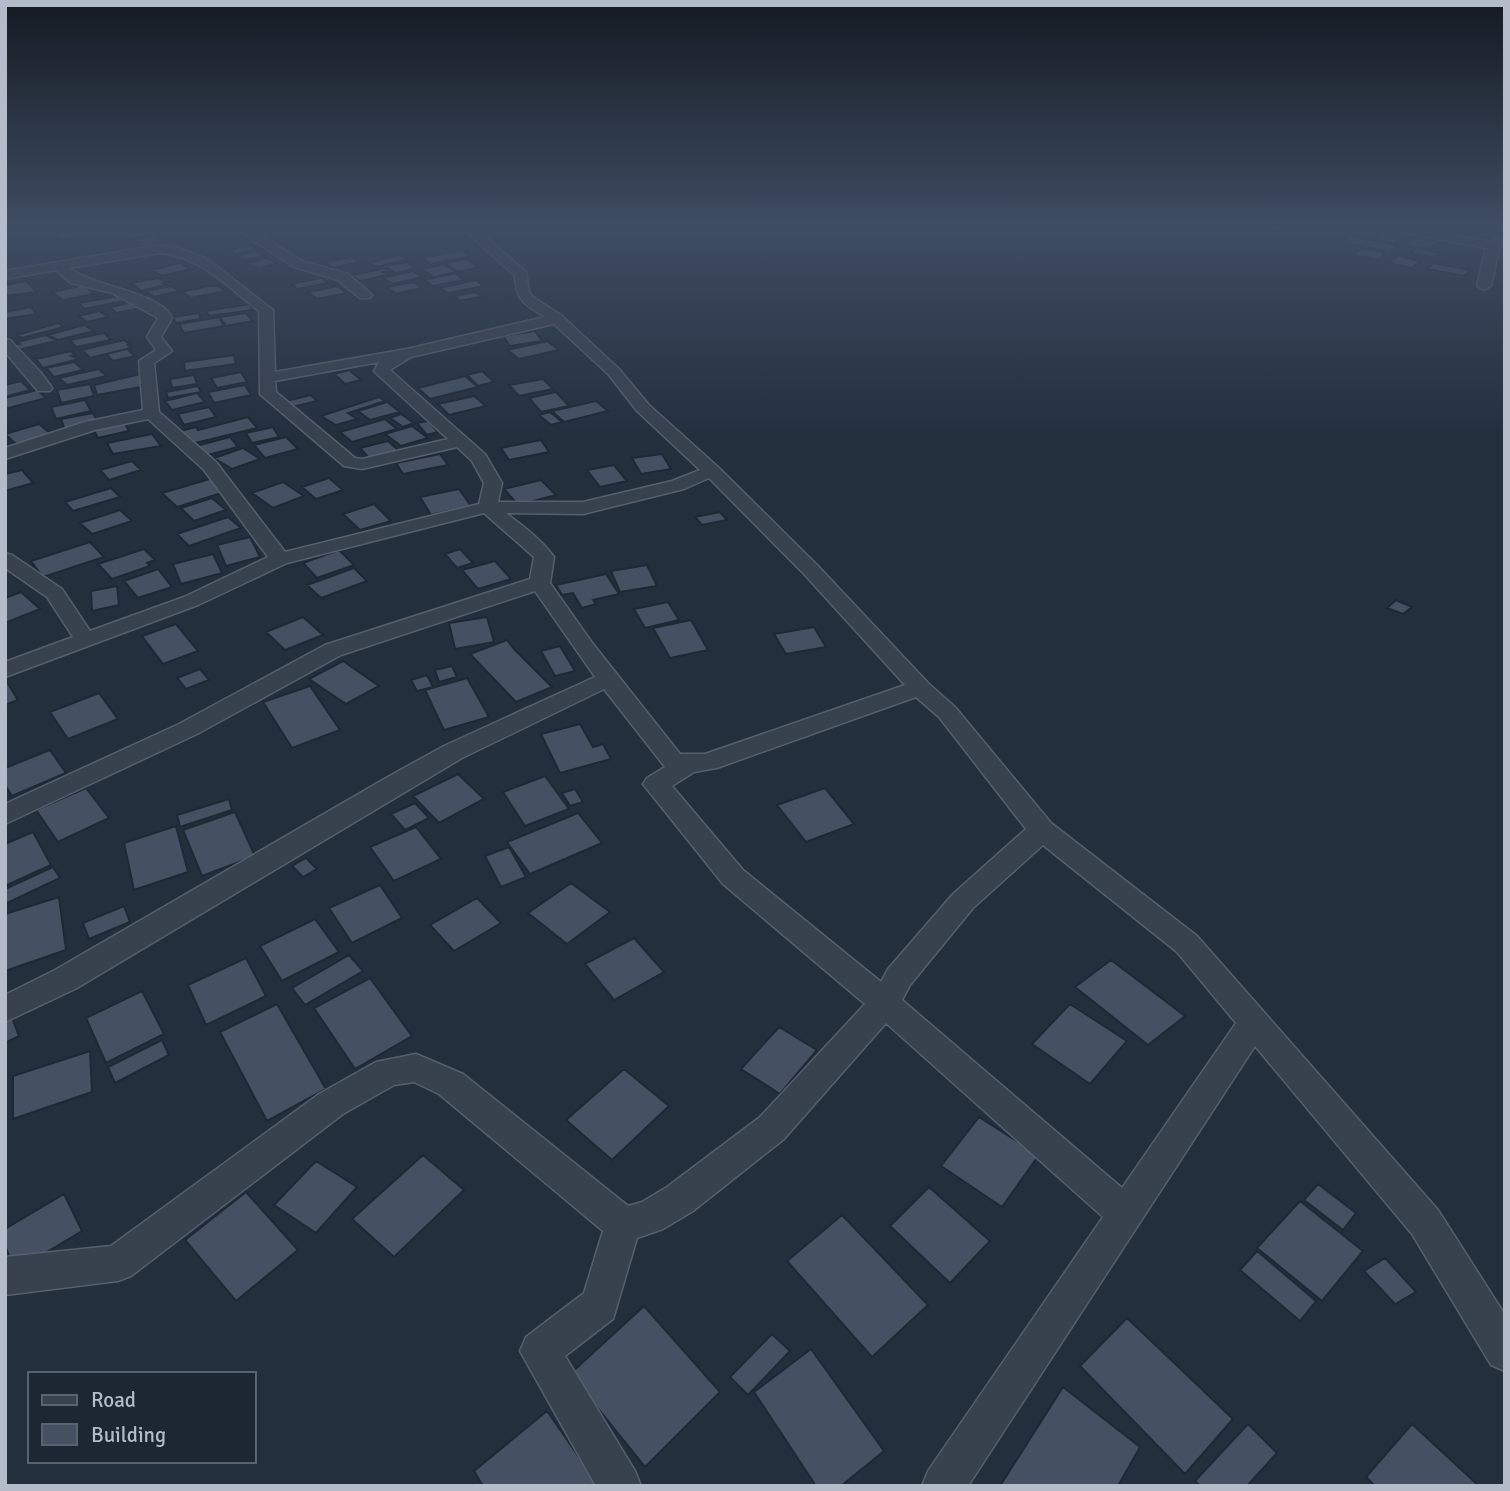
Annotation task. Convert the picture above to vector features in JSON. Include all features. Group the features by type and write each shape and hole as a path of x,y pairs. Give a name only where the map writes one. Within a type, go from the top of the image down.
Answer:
{"street":[{"path":"130,297 163,313 164,318 154,337 165,351 146,361 151,413 210,466 280,559"},
{"path":"247,297 266,310 268,394 350,462 362,464 459,442"},
{"path":"525,297 557,319 614,372 643,408 712,471 811,570 920,688 947,712 1042,830 1187,944 1425,1222 1505,1352"},
{"path":"266,378 407,353 557,319"},
{"path":"5,343 44,388"},
{"path":"407,353 384,366 382,371 479,458 493,483 487,507"},
{"path":"5,454 91,426 151,413"},
{"path":"5,670 191,601 280,559 487,507 583,508 678,485 712,471"},
{"path":"487,507 536,546 544,557 540,583 608,679 671,761 688,764 708,762 920,688"},
{"path":"5,559 55,593 86,641"},
{"path":"5,815 188,729 333,650 540,583"},
{"path":"5,1009 66,979 418,771 608,679"},
{"path":"688,764 656,784 733,877 885,1003 1126,1214"},
{"path":"623,1225 650,1217 680,1199 772,1128 885,1003 899,977 963,901 1042,830"},
{"path":"943,1486 1253,1023"},
{"path":"5,1276 118,1263 331,1104 388,1072 416,1068 451,1084 623,1225"},
{"path":"620,1486 540,1351 599,1305 623,1225"}],"building":[{"path":"58,297 81,297 63,300"},
{"path":"116,297 124,301 84,309 79,303"},
{"path":"456,297 481,297 460,301"},
{"path":"134,302 141,308 116,313 110,307"},
{"path":"250,304 252,310 209,316 206,311"},
{"path":"31,307 36,314 5,319 5,312"},
{"path":"99,311 108,317 87,322 79,316"},
{"path":"199,313 201,319 176,323 173,317"},
{"path":"246,313 253,321 226,326 220,317"},
{"path":"219,317 224,326 184,333 179,324"},
{"path":"58,323 64,327 22,338 17,335"},
{"path":"84,325 94,331 58,340 48,335"},
{"path":"535,331 542,341 510,346 503,336"},
{"path":"104,333 111,340 76,347 70,340"},
{"path":"46,335 56,341 18,350 13,346 20,344 17,342"},
{"path":"124,340 131,348 90,358 82,350"},
{"path":"547,341 559,350 519,359 507,350"},
{"path":"127,349 135,356 113,361 106,354"},
{"path":"71,351 75,355 71,356 79,359 43,368 36,359"},
{"path":"234,355 236,364 185,371 184,362"},
{"path":"74,362 83,370 54,377 46,368"},
{"path":"98,369 107,376 67,385 59,378"},
{"path":"349,370 361,380 345,384 334,374"},
{"path":"482,371 494,382 478,386 467,375"},
{"path":"241,372 247,382 217,388 211,378"},
{"path":"140,374 146,386 97,395 94,385"},
{"path":"194,375 197,384 172,388 170,379"},
{"path":"465,376 478,387 430,399 418,388"},
{"path":"543,379 553,389 519,396 509,385"},
{"path":"21,381 30,390 5,397 5,385"},
{"path":"90,384 94,396 61,403 57,390"},
{"path":"245,385 251,395 214,403 208,392"},
{"path":"198,386 201,392 168,398 166,392"},
{"path":"37,390 46,398 5,409 5,398"},
{"path":"556,392 569,406 541,412 529,398"},
{"path":"197,393 205,402 172,410 165,401"},
{"path":"311,395 317,401 292,407 286,401"},
{"path":"474,396 486,406 449,415 438,404"},
{"path":"379,397 385,401 348,413 357,419 336,425 321,416"},
{"path":"85,400 91,411 56,419 51,407"},
{"path":"596,401 608,411 564,422 552,411"},
{"path":"387,402 400,412 370,420 358,411"},
{"path":"209,407 216,417 184,425 178,414"},
{"path":"550,412 562,422 551,425 539,415"},
{"path":"93,413 98,423 65,430 61,419"},
{"path":"401,414 414,423 403,427 390,418"},
{"path":"248,417 257,428 187,445 176,432 196,427 198,430"},
{"path":"385,419 397,429 352,442 340,432"},
{"path":"123,420 129,431 98,438 92,427"},
{"path":"428,421 438,432 427,435 417,423"},
{"path":"39,424 51,434 16,444 5,434"},
{"path":"412,426 428,438 401,446 385,434"},
{"path":"273,427 279,437 252,443 246,433"},
{"path":"152,434 161,446 113,454 107,443"},
{"path":"230,437 238,447 204,456 196,446"},
{"path":"286,437 298,449 265,458 254,445"},
{"path":"541,440 549,452 509,460 501,448"},
{"path":"388,441 399,451 370,459 360,448"},
{"path":"243,448 260,459 232,469 214,458"},
{"path":"440,454 448,465 403,474 396,463"},
{"path":"662,454 671,469 641,474 632,458"},
{"path":"132,461 141,470 109,480 100,470"},
{"path":"614,465 627,481 600,487 587,470"},
{"path":"22,470 33,483 5,491 5,474"},
{"path":"213,478 228,491 177,507 162,493"},
{"path":"329,478 343,490 316,499 302,487"},
{"path":"541,480 556,495 518,505 504,489"},
{"path":"283,482 304,496 273,508 252,493"},
{"path":"111,488 120,497 73,511 65,502"},
{"path":"459,489 471,506 431,515 420,497"},
{"path":"212,498 226,510 194,521 181,508"},
{"path":"374,504 391,521 360,530 343,514"},
{"path":"120,510 132,521 92,534 80,523"},
{"path":"720,512 727,520 702,525 695,517"},
{"path":"228,517 241,528 189,546 177,534"},
{"path":"250,537 260,557 226,566 217,545"},
{"path":"90,542 104,557 43,577 31,561"},
{"path":"144,549 155,560 147,563 150,566 112,579 98,564"},
{"path":"460,549 473,563 457,568 445,554"},
{"path":"339,550 354,565 317,578 303,563"},
{"path":"213,554 222,573 181,584 173,564"},
{"path":"495,561 511,579 478,589 462,570"},
{"path":"647,565 657,586 620,592 611,571"},
{"path":"354,568 367,581 321,598 307,585"},
{"path":"158,569 172,587 138,598 124,581"},
{"path":"606,574 619,594 593,600 596,604 582,608 573,593 562,595 556,585"},
{"path":"117,586 119,605 92,611 91,591"},
{"path":"21,592 40,609 5,623 5,598"},
{"path":"1396,600 1412,607 1403,614 1387,608"},
{"path":"668,602 679,620 645,628 634,609"},
{"path":"303,617 323,635 285,650 266,632"},
{"path":"487,617 494,642 455,649 449,623"},
{"path":"691,620 708,650 670,658 653,628"},
{"path":"176,624 198,651 163,664 142,636"},
{"path":"814,627 826,647 786,654 774,634"},
{"path":"507,640 552,687 516,702 470,654"},
{"path":"560,646 575,671 555,676 541,651"},
{"path":"343,661 379,686 346,704 309,679"},
{"path":"452,666 457,677 439,682 435,670"},
{"path":"200,669 209,680 186,689 177,678"},
{"path":"427,675 433,687 417,691 411,680"},
{"path":"467,678 489,717 444,730 425,690"},
{"path":"5,679 18,700 5,705"},
{"path":"310,686 340,730 292,748 263,702"},
{"path":"99,693 118,719 68,739 50,712"},
{"path":"580,724 593,747 603,744 611,759 560,773 541,734"},
{"path":"50,750 66,773 12,796 5,785 5,768"},
{"path":"458,774 484,799 439,823 413,796"},
{"path":"545,776 569,809 525,826 503,792"},
{"path":"86,788 109,818 58,842 36,810"},
{"path":"825,788 854,824 806,842 777,805"},
{"path":"575,789 583,802 570,806 562,793"},
{"path":"229,799 232,810 180,827 177,815"},
{"path":"415,803 429,818 405,830 391,814"},
{"path":"235,812 255,856 202,876 183,830"},
{"path":"578,813 602,843 530,874 507,842"},
{"path":"176,826 188,872 134,890 124,843"},
{"path":"416,827 441,859 394,881 370,847"},
{"path":"33,832 51,865 5,886 5,844"},
{"path":"509,847 526,877 501,887 485,856"},
{"path":"306,858 317,869 303,877 292,866"},
{"path":"53,867 60,878 5,904 5,889"},
{"path":"571,883 610,912 567,944 528,913"},
{"path":"380,885 402,918 352,943 329,908"},
{"path":"59,897 66,950 5,971 5,914"},
{"path":"477,898 501,923 454,951 430,925"},
{"path":"124,906 130,922 89,939 83,923"},
{"path":"315,919 339,952 282,981 260,946"},
{"path":"634,938 664,972 614,1000 585,964"},
{"path":"349,955 363,971 305,1005 292,988"},
{"path":"246,958 266,996 206,1025 188,985"},
{"path":"1111,960 1185,1016 1148,1045 1075,987"},
{"path":"370,978 412,1036 355,1069 314,1008"},
{"path":"142,991 164,1034 106,1063 86,1018"},
{"path":"277,1004 326,1089 267,1121 220,1032"},
{"path":"1070,1004 1127,1041 1090,1084 1032,1044"},
{"path":"11,1015 19,1036 5,1043 5,1018"},
{"path":"779,1027 817,1050 780,1094 741,1069"},
{"path":"162,1040 169,1055 115,1083 108,1067"},
{"path":"90,1051 92,1092 13,1119 13,1076"},
{"path":"624,1069 669,1106 612,1160 566,1120"},
{"path":"979,1117 1039,1155 1002,1207 941,1166"},
{"path":"423,1155 464,1190 394,1257 352,1219"},
{"path":"316,1161 357,1187 316,1233 274,1205"},
{"path":"1318,1184 1356,1213 1343,1230 1304,1200"},
{"path":"929,1187 990,1241 950,1283 890,1226"},
{"path":"246,1192 298,1250 236,1301 185,1240"},
{"path":"64,1194 82,1231 15,1271 5,1245 5,1229"},
{"path":"1300,1201 1363,1251 1322,1301 1257,1248"},
{"path":"842,1215 928,1305 872,1357 787,1261"},
{"path":"1257,1251 1316,1301 1300,1321 1240,1270"},
{"path":"1385,1258 1416,1292 1395,1304 1364,1271"},
{"path":"644,1306 720,1392 645,1467 570,1374"},
{"path":"1127,1318 1233,1419 1185,1474 1080,1366"},
{"path":"772,1334 790,1351 748,1395 730,1377"},
{"path":"811,1349 884,1451 841,1486 816,1486 754,1392"},
{"path":"1063,1387 1140,1447 1118,1486 1000,1486"},
{"path":"547,1411 599,1486 483,1486 474,1471"},
{"path":"1248,1424 1277,1453 1247,1486 1200,1486 1195,1481"},
{"path":"1412,1424 1479,1486 1375,1486 1366,1477"}]}
